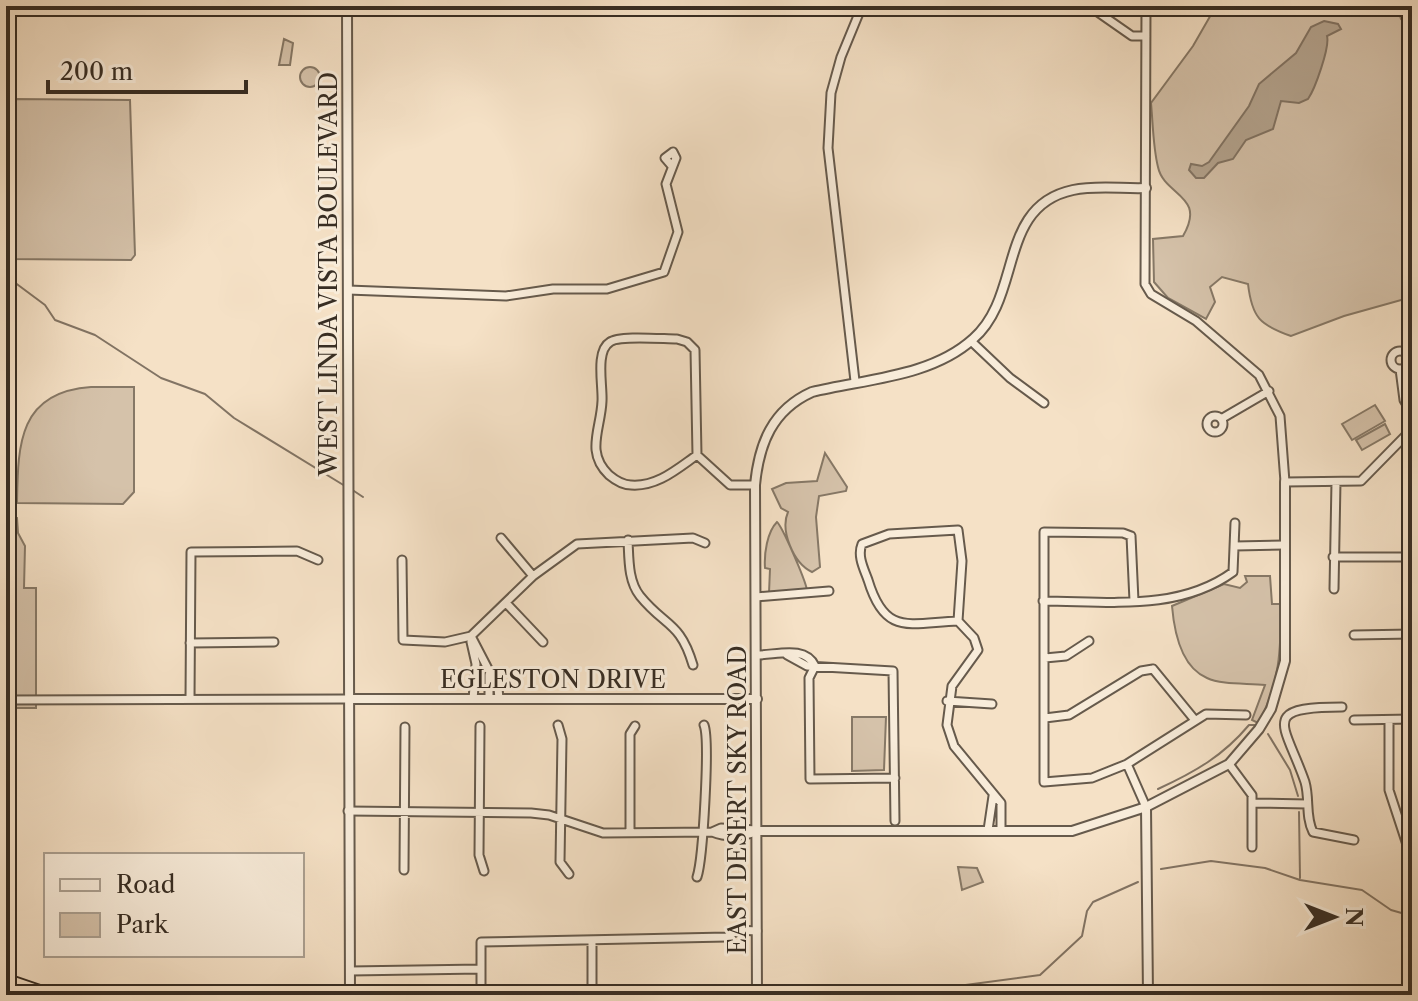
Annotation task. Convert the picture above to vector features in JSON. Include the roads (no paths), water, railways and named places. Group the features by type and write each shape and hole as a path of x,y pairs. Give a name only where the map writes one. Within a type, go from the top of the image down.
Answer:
{"highway":[{"path":"6,980 50,995"}],"street":[{"name":"WEST LINDA VISTA BOULEVARD","path":"347,6 350,995"},
{"path":"855,381 828,148 831,93 841,57 862,6"},
{"path":"1089,6 1132,36 1146,36"},
{"path":"348,811 539,813 598,832 747,835 758,831 1072,831 1146,807 1229,764 1259,729 1279,685 1285,661 1285,482 1280,416 1259,375 1196,321 1151,294 1145,284 1146,6"},
{"path":"348,290 506,296 553,289 607,289 664,272 678,232 666,184 671,165"},
{"name":"EAST DESERT SKY ROAD","path":"757,995 755,485 762,442 795,400 812,392 934,364 971,341 996,310 1008,278 1016,239 1025,222 1042,204 1075,190 1146,188"},
{"path":"697,455 654,482 630,486 614,480 602,468 594,440 602,403 602,356 610,341 677,339 687,342 695,350 697,455 730,485 755,485"},
{"path":"971,341 995,366 1044,403"},
{"path":"1400,369 1404,400 1412,413"},
{"path":"1221,419 1269,391"},
{"path":"1285,482 1361,481 1412,429"},
{"path":"1334,589 1336,482"},
{"path":"1043,601 1134,601 1186,596 1235,572 1235,523"},
{"path":"958,621 899,622 884,616 875,604 860,554 862,544 889,534 958,530 962,561 958,621 974,638 978,650 956,679 947,701 947,725 954,746 1001,803 1001,831"},
{"path":"1134,601 1132,535 1044,532 1044,782 1092,778 1127,764 1194,719 1216,713 1246,715"},
{"path":"501,538 533,576"},
{"path":"402,560 403,640 445,642 471,636 533,576 577,544 693,538 705,543"},
{"path":"628,540 630,571 639,594 686,640 693,665"},
{"path":"1235,546 1285,545"},
{"path":"190,699 191,552 297,551 318,560"},
{"path":"1333,557 1412,557"},
{"path":"756,601 829,591"},
{"path":"507,604 543,642"},
{"path":"1354,635 1412,634"},
{"path":"471,636 489,675 494,699"},
{"path":"471,636 476,664 473,699"},
{"path":"1045,658 1066,656 1089,641"},
{"path":"190,643 274,642"},
{"path":"757,655 787,655 798,651 811,659 815,666"},
{"path":"815,666 893,671 895,821"},
{"path":"815,666 809,678 810,779 895,778"},
{"path":"1045,718 1069,715 1141,671 1154,667 1194,719"},
{"path":"475,681 489,675"},
{"path":"6,700 348,699"},
{"name":"EGLESTON DRIVE","path":"348,699 757,699"},
{"path":"947,701 992,704"},
{"path":"1342,707 1296,709 1287,715 1286,741 1304,779 1308,823 1313,832 1354,840"},
{"path":"1354,720 1412,719"},
{"path":"1389,720 1389,790 1412,860"},
{"path":"558,725 562,739 560,862 569,874"},
{"path":"697,877 703,861 709,744 704,725"},
{"path":"480,726 479,855 484,871"},
{"path":"630,832 630,734 635,726"},
{"path":"404,870 405,727"},
{"path":"1127,764 1146,807 1148,995"},
{"path":"1229,764 1254,803"},
{"path":"988,830 993,796"},
{"path":"1254,803 1307,804"},
{"path":"1252,847 1251,812 1254,803"},
{"path":"592,943 592,990 481,990 481,942 592,943 642,937 727,937 738,930 757,931"},
{"path":"350,971 481,969"}],"waterway":[{"path":"6,276 45,305 55,320 95,335 161,378 205,394 234,418 345,486"},
{"path":"351,489 363,497"},
{"path":"1158,789 1208,762 1249,725 1255,725"},
{"path":"1268,734 1290,770 1298,796"},
{"path":"1299,812 1300,878"},
{"path":"1161,869 1211,861 1265,868 1300,880 1362,890 1391,910 1412,916"},
{"path":"958,986 1040,975 1082,936 1087,911 1093,902 1138,882"},
{"path":"917,995 933,988"}]}
